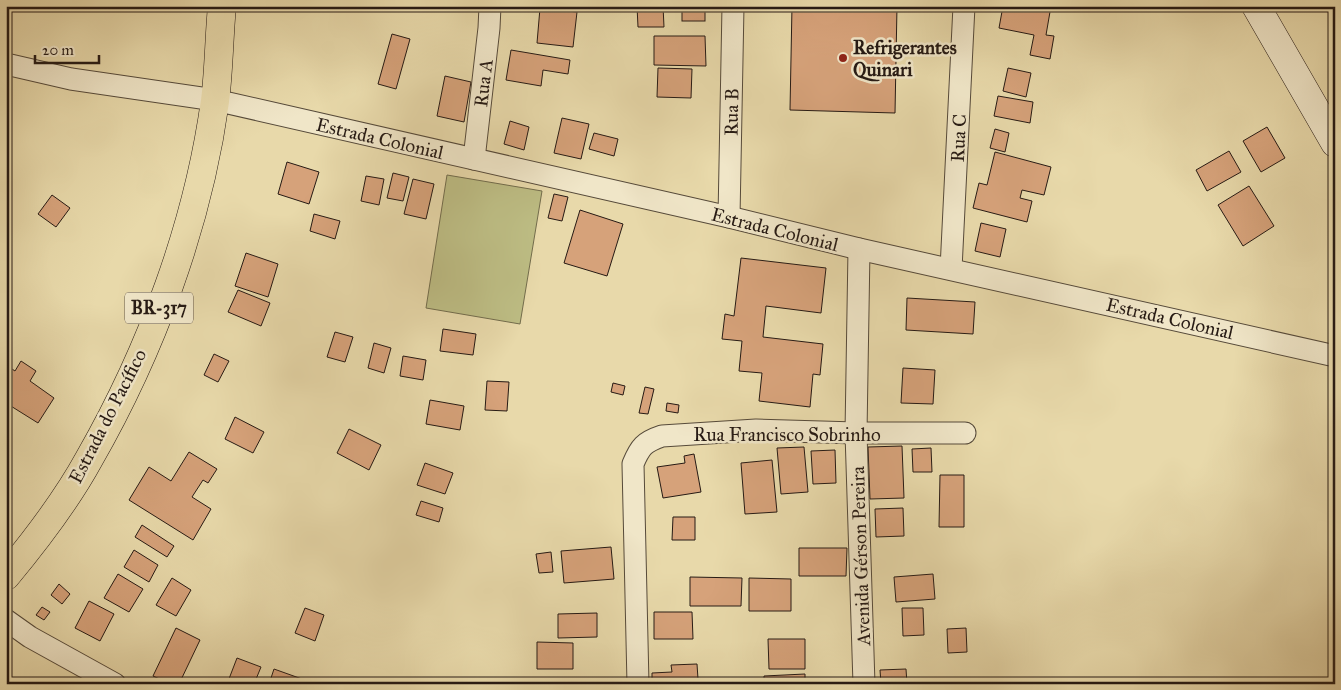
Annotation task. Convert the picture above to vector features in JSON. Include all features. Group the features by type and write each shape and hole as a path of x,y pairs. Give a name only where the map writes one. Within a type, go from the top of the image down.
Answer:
{"highway":[{"name":"Estrada do Pacífico","path":"6,576 36,540 89,460 132,375 170,283 197,195 215,100 222,6"}],"street":[{"name":"Rua A","path":"474,159 490,6"},
{"name":"Rua B","path":"729,217 733,6"},
{"name":"Rua C","path":"951,269 964,6"},
{"path":"1256,6 1335,143"},
{"name":"Estrada Colonial","path":"6,64 72,79 215,100 729,217 859,249 1335,356"},
{"name":"Avenida Gérson Pereira","path":"859,249 856,433 864,684"},
{"name":"Rua Francisco Sobrinho","path":"638,684 632,464 638,451 648,440 662,436 756,430 856,433 965,433"},
{"path":"6,620 30,636 115,684"}],"green space":[{"path":"447,175 542,191 520,324 426,308"}],"building":[{"path":"637,6 663,6 664,27 638,27"},
{"path":"682,6 705,6 705,21 682,21"},
{"name":"Refrigerantes Quinari","path":"792,6 897,6 895,113 790,110"},
{"path":"1003,6 1051,6 1046,35 1054,36 1050,59 1030,55 1034,35 999,28"},
{"path":"540,8 577,12 573,47 537,43"},
{"path":"392,34 410,39 396,89 378,84"},
{"path":"654,36 705,36 706,66 654,65"},
{"path":"511,50 570,60 568,74 543,70 541,86 506,80"},
{"path":"658,68 692,69 691,98 657,97"},
{"path":"1008,68 1031,73 1026,97 1003,91"},
{"path":"445,76 471,82 464,122 437,116"},
{"path":"998,96 1033,102 1030,123 994,116"},
{"path":"562,118 589,124 581,159 554,153"},
{"path":"510,121 529,127 524,150 504,144"},
{"path":"1267,127 1285,158 1261,172 1243,141"},
{"path":"995,129 1009,133 1005,152 990,148"},
{"path":"594,133 618,139 614,156 589,149"},
{"path":"1229,151 1241,172 1207,191 1196,170"},
{"path":"995,152 1051,167 1044,195 1022,190 1020,198 1032,201 1027,222 973,208 979,183 987,185"},
{"path":"287,162 319,172 309,204 278,194"},
{"path":"393,173 409,177 403,201 387,198"},
{"path":"366,176 384,179 379,205 361,201"},
{"path":"413,179 434,184 426,219 404,214"},
{"path":"1249,186 1274,226 1243,246 1218,205"},
{"path":"554,194 568,197 562,221 548,218"},
{"path":"52,195 70,208 56,227 38,214"},
{"path":"580,210 623,224 607,276 564,263"},
{"path":"314,214 340,221 335,239 310,231"},
{"path":"981,223 1006,229 1000,257 975,251"},
{"path":"246,253 278,264 268,297 235,286"},
{"path":"741,258 826,268 821,313 766,306 763,337 823,344 820,375 813,374 810,407 759,401 762,373 739,371 742,341 722,339 725,314 734,316"},
{"path":"238,290 270,303 261,326 228,312"},
{"path":"907,298 975,302 973,334 906,330"},
{"path":"443,329 476,334 473,355 440,351"},
{"path":"335,332 353,337 345,362 327,357"},
{"path":"374,343 391,348 384,373 368,368"},
{"path":"214,354 229,361 218,382 204,375"},
{"path":"403,356 426,360 423,380 400,376"},
{"path":"21,361 36,371 30,381 54,398 38,423 6,403 6,371 9,367 15,371"},
{"path":"903,368 935,370 933,404 901,403"},
{"path":"487,381 509,382 507,411 485,410"},
{"path":"613,383 625,386 623,395 611,392"},
{"path":"645,387 654,389 648,414 639,413"},
{"path":"430,400 464,406 460,430 426,424"},
{"path":"667,403 679,405 678,413 666,411"},
{"path":"235,417 264,432 253,453 225,439"},
{"path":"349,429 381,445 369,470 337,453"},
{"path":"902,446 904,498 870,499 868,447"},
{"path":"804,447 808,492 781,494 777,448"},
{"path":"931,448 932,472 913,472 912,449"},
{"path":"835,450 836,483 813,484 811,451"},
{"path":"189,452 217,469 208,483 203,480 192,497 211,509 193,540 129,500 149,467 171,481"},
{"path":"694,454 701,492 663,498 657,467 685,463 684,456"},
{"path":"772,460 777,512 745,514 741,463"},
{"path":"425,463 453,473 445,494 417,485"},
{"path":"940,475 964,475 964,527 939,527"},
{"path":"421,501 443,508 439,522 416,515"},
{"path":"903,508 904,536 876,537 875,509"},
{"path":"673,517 695,517 695,540 672,540"},
{"path":"142,525 174,546 167,557 135,537"},
{"path":"611,547 614,579 564,583 561,551"},
{"path":"799,548 847,548 846,576 799,576"},
{"path":"134,550 158,565 149,582 124,567"},
{"path":"551,552 553,572 539,573 536,554"},
{"path":"118,574 143,589 129,612 104,598"},
{"path":"933,574 935,599 896,602 894,577"},
{"path":"690,577 742,578 741,606 690,606"},
{"path":"172,578 191,590 176,616 156,605"},
{"path":"749,578 791,579 791,611 749,611"},
{"path":"59,584 70,594 62,604 51,595"},
{"path":"89,601 114,614 100,641 75,628"},
{"path":"42,607 50,612 44,620 36,615"},
{"path":"305,608 324,615 315,641 295,633"},
{"path":"902,608 923,608 924,635 903,636"},
{"path":"654,612 692,612 693,639 654,639"},
{"path":"597,613 597,637 558,638 558,614"},
{"path":"176,628 200,640 179,684 170,684 153,676"},
{"path":"966,628 967,652 948,653 947,629"},
{"path":"768,639 805,639 805,669 769,669"},
{"path":"537,642 573,643 573,669 537,669"},
{"path":"237,658 261,667 254,684 227,684"},
{"path":"697,664 698,679 679,680 680,684 652,684 652,673 672,672 671,665"},
{"path":"274,669 302,679 301,684 269,684"},
{"path":"906,669 907,684 881,684 880,670"},
{"path":"805,674 805,684 752,684 764,683 764,676"}],"place":[{"name":"Refrigerantes Quinari","path":"843,58"}]}
